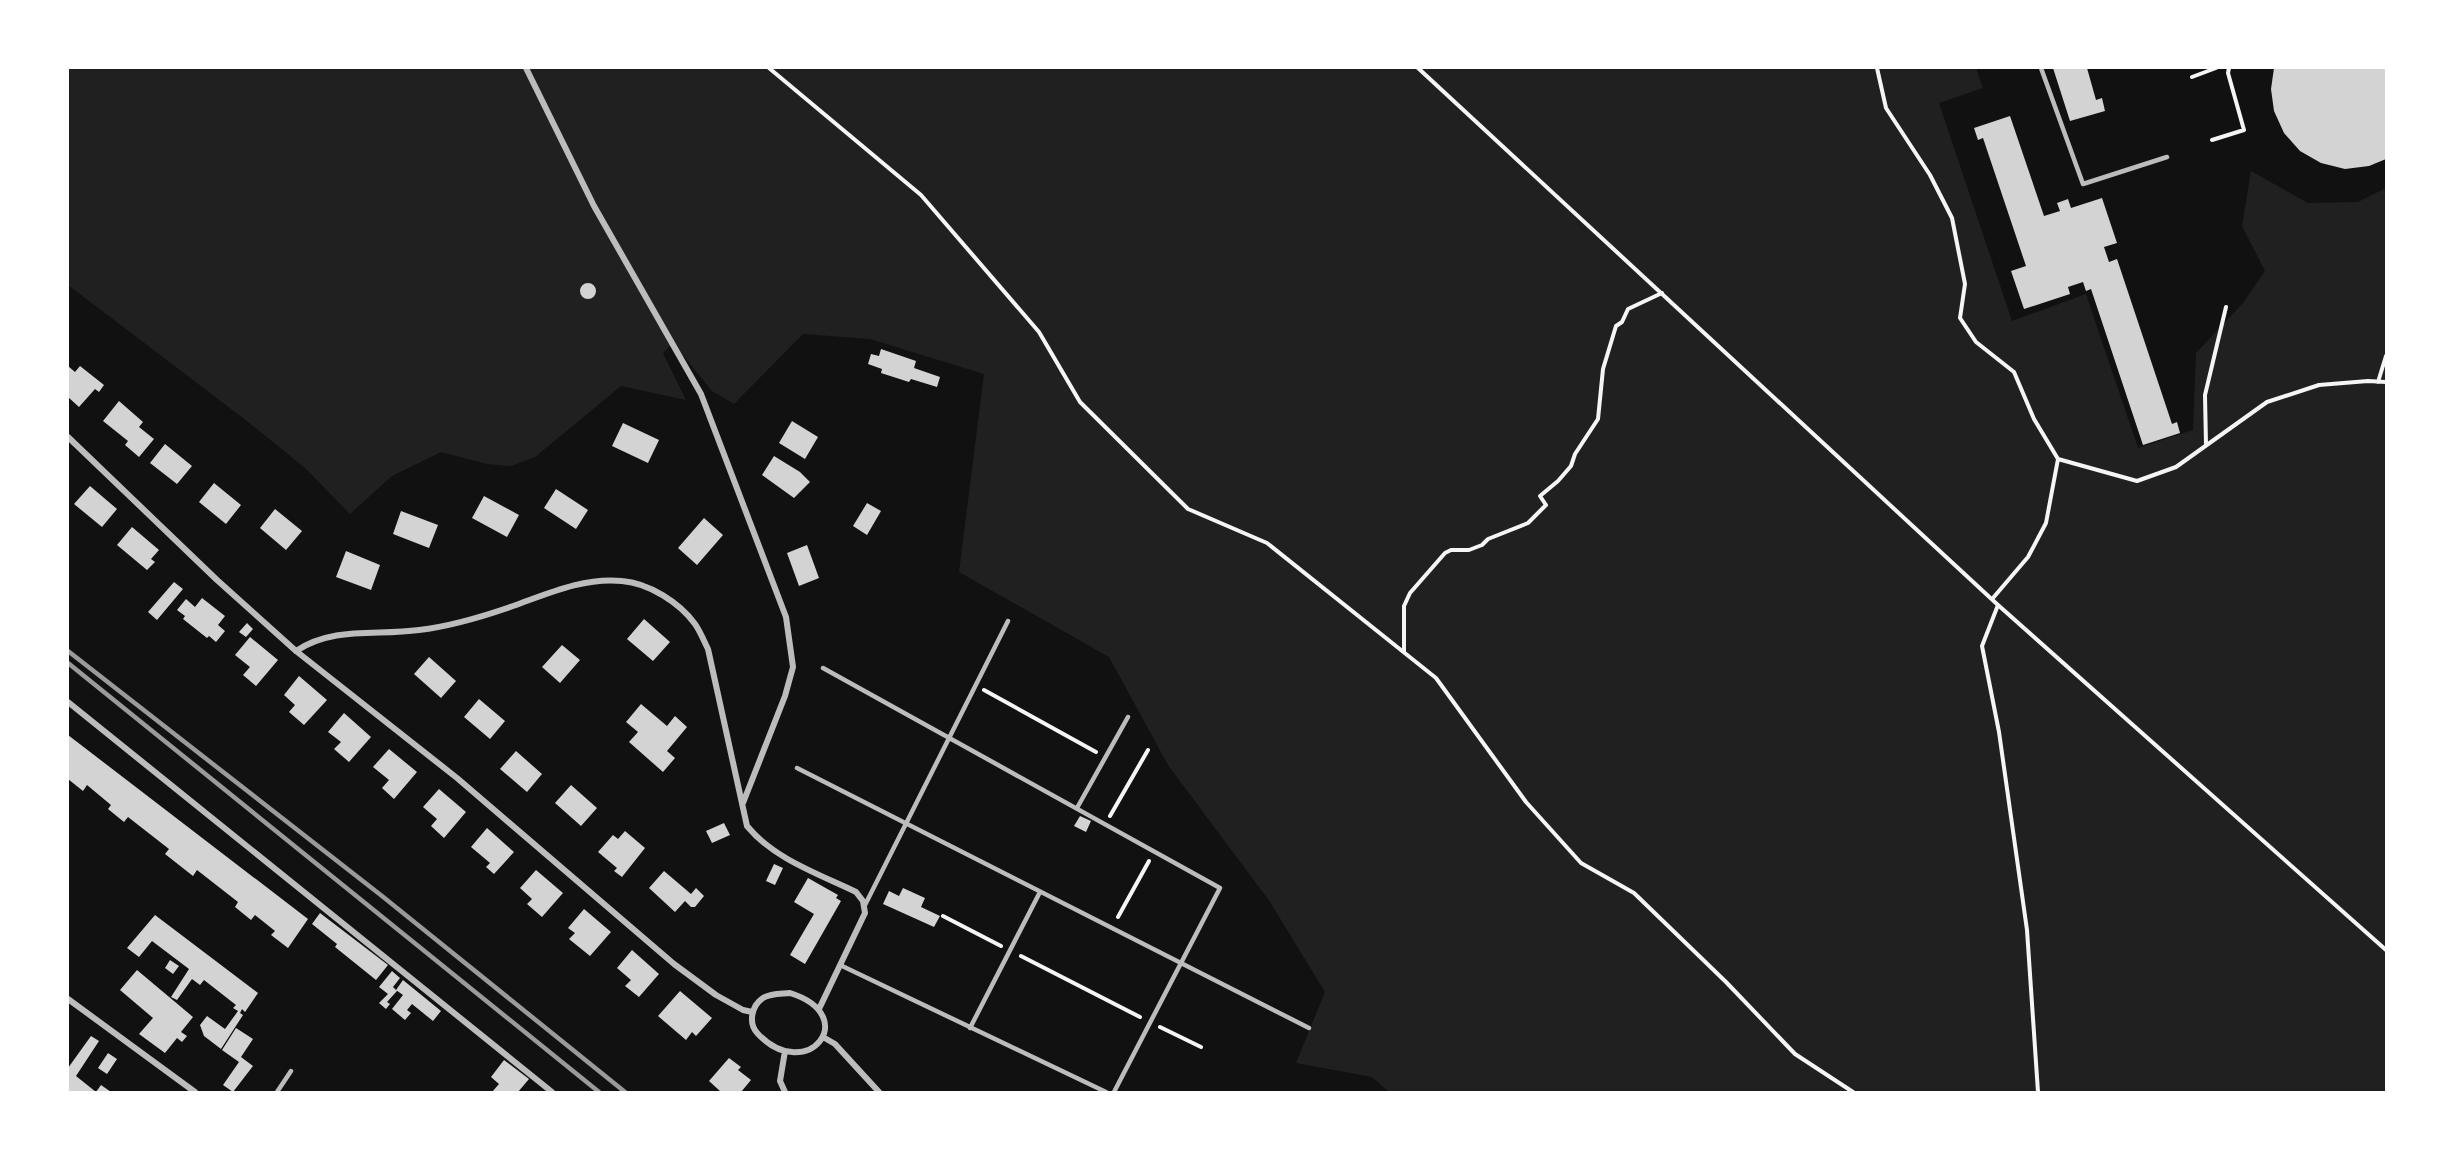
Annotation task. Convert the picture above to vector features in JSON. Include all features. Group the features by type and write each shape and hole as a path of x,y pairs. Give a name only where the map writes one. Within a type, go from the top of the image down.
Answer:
{"street":[{"path":"526,68 594,206 701,394 786,617 793,667 785,696 742,803"},
{"path":"68,437 217,580 296,651 457,778 674,964 716,995 743,1010 752,1012"},
{"path":"296,651 327,636 418,630 458,624 557,590 599,581 624,581 647,588 671,600 695,624 708,648 747,826 759,840 787,858 856,892 862,901 864,913 819,1009"},
{"path":"68,702 552,1092"},
{"path":"790,993 806,998 819,1009 825,1020 826,1032 817,1046 808,1051 799,1053 785,1051 764,1040 755,1032 752,1024 752,1012 762,999 774,994 790,993"},
{"path":"68,999 195,1092"},
{"path":"823,1037 835,1044 879,1092"},
{"path":"785,1051 780,1081 785,1092"}],"lane":[{"path":"2041,68 2083,184 2167,157"},
{"path":"864,907 1008,621"},
{"path":"823,668 1220,888 1114,1092"},
{"path":"1077,808 1128,717"},
{"path":"797,768 1309,1028"},
{"path":"970,1028 1040,892"},
{"path":"840,965 1106,1092"},
{"path":"277,1092 291,1071"}],"path":[{"path":"769,68 921,195 1039,332 1080,402 1188,509 1267,543 1436,678 1526,802 1581,863 1634,893 1726,981 1795,1054 1853,1092"},
{"path":"1418,68 1998,605 2386,948"},
{"path":"1877,68 1886,108 1930,174 1952,218 1965,284 1960,318 1976,342 2014,372 2034,419 2058,459 2046,522 2028,557 1993,598"},
{"path":"2192,77 2216,68"},
{"path":"2212,140 2244,130 2228,73 2229,68"},
{"path":"1404,653 1404,606 1410,593 1451,550 1469,550 1488,539 1528,523 1546,506 1540,496 1571,466 1575,454 1598,419 1603,369 1616,326 1622,322 1628,309 1662,293"},
{"path":"2206,446 2205,395 2226,307"},
{"path":"2379,382 2386,356"},
{"path":"2058,459 2137,482 2176,467 2267,402 2319,385 2386,382"},
{"path":"1998,605 1982,646 1999,732 2026,930 2038,1092"},
{"path":"976,685 1106,757"},
{"path":"1105,824 1148,750"},
{"path":"1112,928 1154,851"},
{"path":"943,916 1201,1047"}],"shaded area":[{"path":"68,68 1976,68 1983,88 1939,103 2012,321 2086,294 2138,448 2193,430 2196,353 2243,303 2265,271 2242,226 2251,171 2308,203 2358,202 2386,188 2386,1092 1389,1092 1372,1077 1296,1063 1325,992 1270,902 1168,765 1109,657 959,572 984,374 870,339 803,334 734,404 712,391 673,343 663,353 686,400 621,386 535,457 511,466 487,464 441,452 392,476 350,514 305,468 68,285"}],"building":[{"path":"2053,68 2087,68 2096,100 2102,98 2105,111 2070,121"},
{"path":"2274,68 2386,68 2386,159 2369,166 2345,169 2321,163 2300,151 2284,133 2274,111 2271,89"},
{"path":"2010,116 2044,216 2060,211 2057,203 2068,199 2071,208 2102,198 2117,243 2104,247 2109,262 2117,259 2172,424 2177,422 2180,433 2143,445 2091,289 2086,291 2083,282 2068,287 2070,294 2024,309 2011,271 2026,266 1983,138 1978,140 1974,128"},
{"path":"588,283 594,285 596,291 594,297 588,299 582,297 580,291 582,285"},
{"path":"881,349 916,361 914,368 940,377 937,387 911,379 909,382 881,373 882,369 868,364 871,354 879,356"},
{"path":"68,366 75,372 80,366 104,385 99,392 95,389 79,407 68,397"},
{"path":"119,401 143,422 139,427 154,439 139,457 125,445 128,441 103,421"},
{"path":"792,421 818,437 805,459 779,443"},
{"path":"623,423 659,440 648,463 612,446"},
{"path":"165,444 192,466 177,484 150,463"},
{"path":"774,456 800,472 810,482 794,498 762,475"},
{"path":"214,483 241,505 226,524 199,502"},
{"path":"90,486 117,509 102,527 74,504"},
{"path":"556,489 588,510 576,529 544,508"},
{"path":"484,496 519,515 507,537 472,518"},
{"path":"867,503 881,511 867,535 853,526"},
{"path":"275,509 302,531 286,550 260,528"},
{"path":"401,511 438,525 429,548 393,534"},
{"path":"704,518 723,535 697,565 678,548"},
{"path":"132,527 159,550 151,559 155,562 147,570 117,545"},
{"path":"807,545 819,578 799,586 787,553"},
{"path":"346,551 380,565 371,590 336,577"},
{"path":"174,582 183,589 157,620 148,612"},
{"path":"202,598 225,616 218,625 225,631 216,642 209,636 207,638 183,619 185,616 177,610 186,599 195,607"},
{"path":"644,619 670,642 653,661 627,639"},
{"path":"247,623 253,629 246,637 239,632"},
{"path":"250,637 278,660 256,686 243,675 250,667 235,655"},
{"path":"562,645 580,660 560,683 542,667"},
{"path":"429,657 456,681 441,698 414,674"},
{"path":"299,676 327,700 304,725 289,712 295,705 284,695"},
{"path":"479,699 505,721 490,739 464,717"},
{"path":"641,704 667,726 675,716 687,727 667,751 675,758 663,772 629,742 638,732 626,722"},
{"path":"344,713 371,737 349,762 334,749 341,742 328,732"},
{"path":"68,735 308,919 288,948 271,935 275,931 255,915 251,920 235,907 238,902 197,870 193,876 165,854 169,849 128,817 124,822 108,809 111,805 87,785 83,791 68,779"},
{"path":"389,749 417,772 394,799 382,788 389,780 373,767"},
{"path":"516,751 542,774 527,792 500,769"},
{"path":"571,785 597,808 581,826 555,803"},
{"path":"439,789 466,812 444,838 431,826 437,819 423,807"},
{"path":"1080,816 1091,821 1086,832 1074,826"},
{"path":"724,823 730,835 712,843 706,831"},
{"path":"487,828 514,852 494,874 486,867 490,863 471,847"},
{"path":"625,831 645,848 622,877 614,871 617,868 598,852 613,835 618,839"},
{"path":"774,864 783,868 775,885 766,881"},
{"path":"536,870 563,893 542,917 527,904 532,899 520,888"},
{"path":"664,871 691,894 696,888 704,896 695,907 691,907 685,901 675,912 649,888"},
{"path":"808,878 838,895 836,898 841,901 805,964 790,955 814,914 794,902"},
{"path":"903,888 925,898 921,907 940,916 934,927 883,904 889,891 899,896"},
{"path":"584,909 611,932 590,956 569,939 575,933 568,928"},
{"path":"320,913 388,965 376,980 335,947 337,944 312,924"},
{"path":"155,915 258,993 245,1012 242,1009 240,1013 243,1015 221,1049 204,1036 200,1025 207,1016 225,1029 238,1011 233,1008 236,1005 204,980 200,985 192,979 177,1000 171,997 189,969 152,941 139,957 127,948"},
{"path":"632,950 659,974 639,997 625,986 631,980 617,968"},
{"path":"170,960 179,966 173,974 165,968"},
{"path":"137,970 193,1017 181,1032 187,1036 182,1042 177,1038 165,1053 139,1034 153,1018 120,990"},
{"path":"392,971 400,978 393,987 397,991 387,1002 390,1004 386,1009 379,1003 388,994 379,987"},
{"path":"403,980 441,1011 433,1021 412,1004 407,1010 411,1013 405,1020 392,1009 403,995 396,990"},
{"path":"680,991 712,1018 696,1036 692,1032 686,1040 658,1016"},
{"path":"236,1028 253,1039 241,1057 253,1066 233,1092 223,1085 239,1062 222,1050"},
{"path":"91,1036 99,1041 76,1076 96,1092 68,1092 68,1068"},
{"path":"108,1053 117,1059 107,1074 98,1068"},
{"path":"729,1058 741,1067 738,1070 751,1080 741,1092 721,1092 709,1081"},
{"path":"504,1060 529,1079 518,1092 492,1092 499,1084 491,1077"},
{"path":"101,1085 111,1092 96,1092"}],"railway":[{"path":"68,651 382,896 625,1092"},
{"path":"68,663 599,1092"}]}
